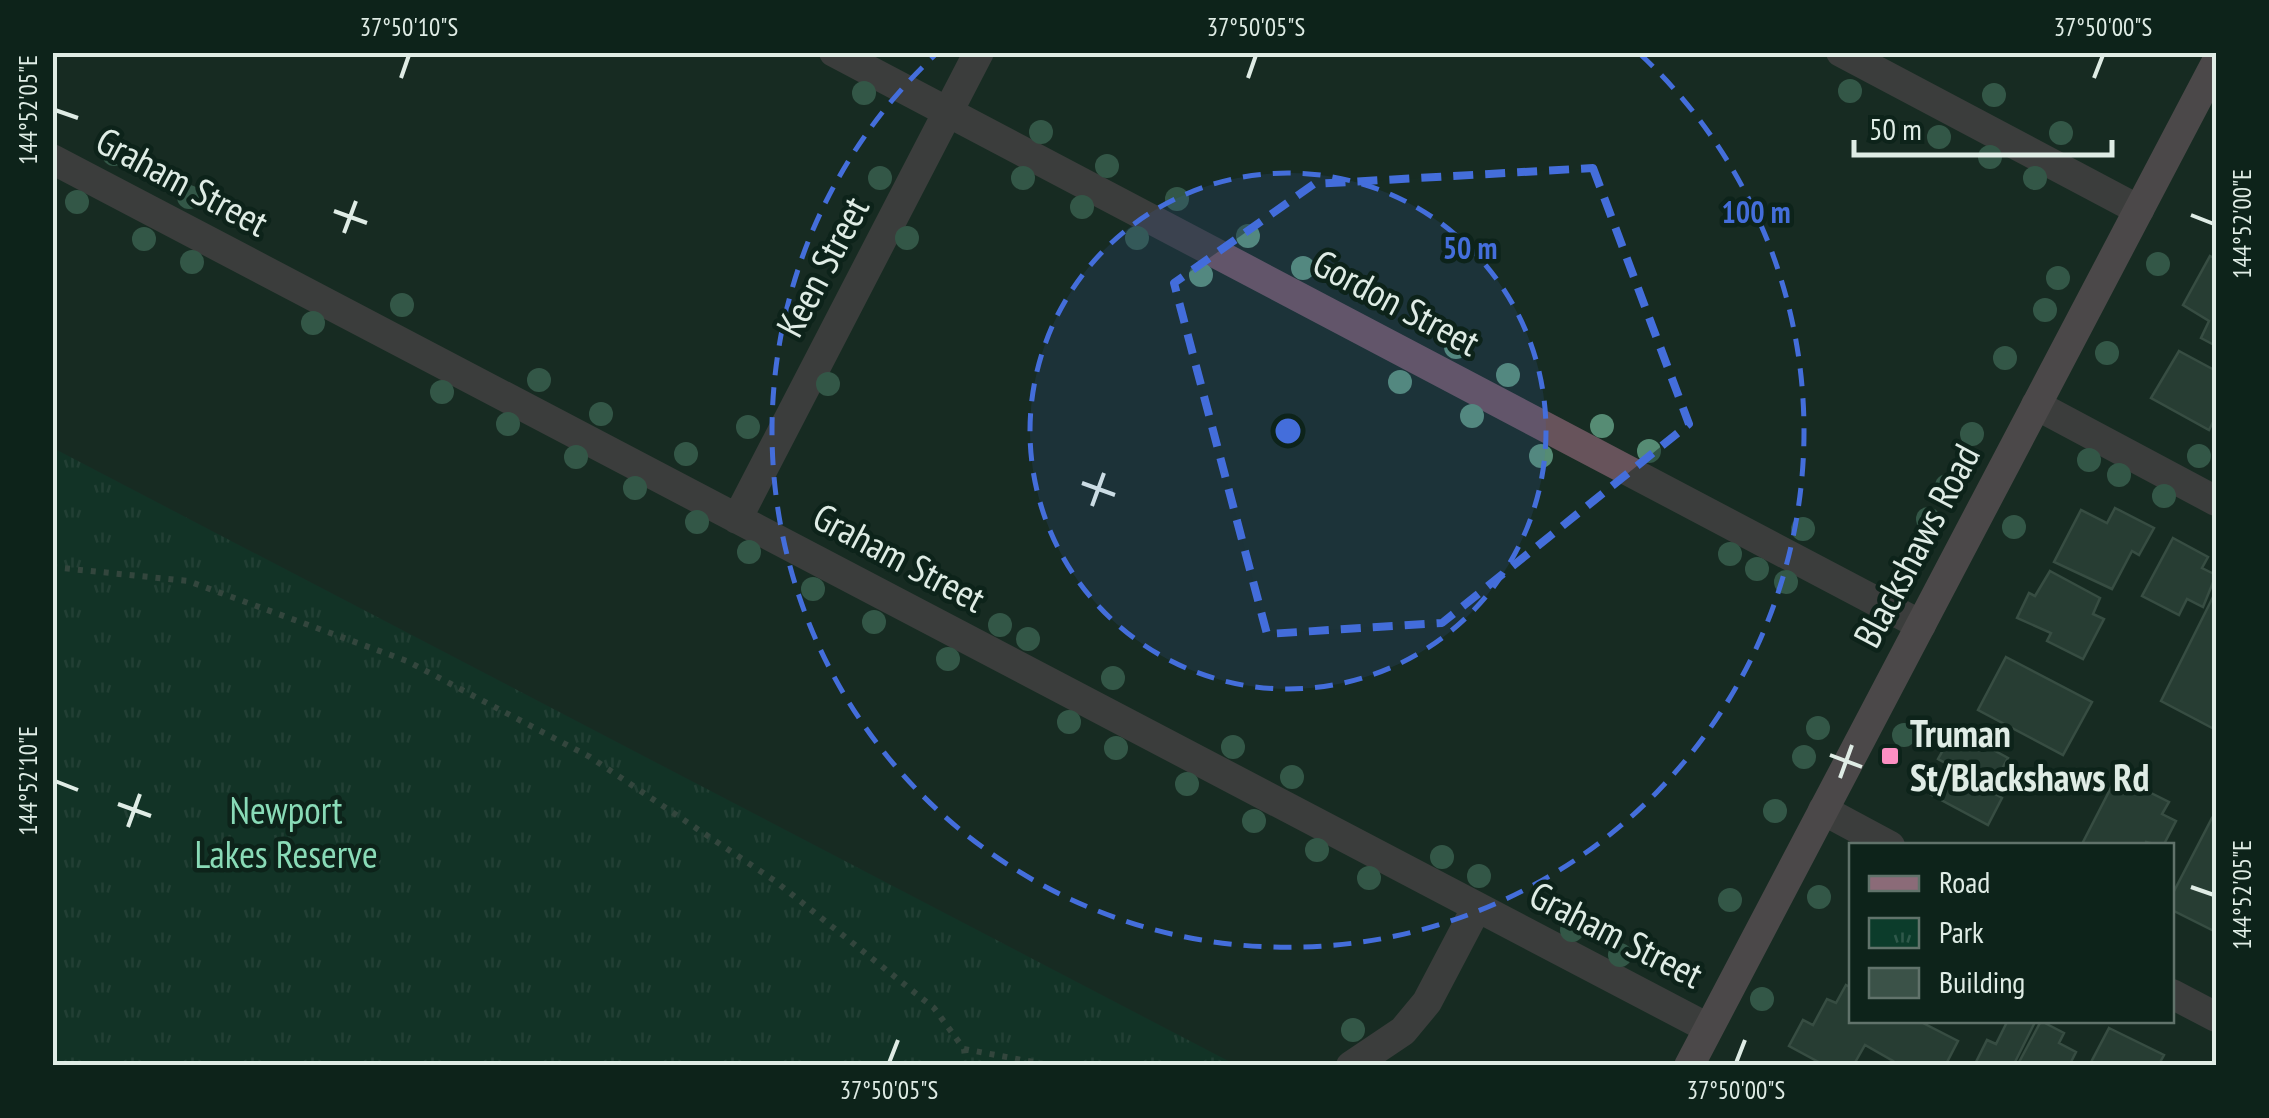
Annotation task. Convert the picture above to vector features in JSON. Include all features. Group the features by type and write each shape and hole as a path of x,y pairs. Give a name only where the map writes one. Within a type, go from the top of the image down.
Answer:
{"main road":[{"name":"Blackshaws Road","path":"1688,1066 2216,63"}],"street":[{"name":"Gordon Street","path":"834,52 1921,625"},
{"name":"Keen Street","path":"737,518 979,52"},
{"path":"1841,52 2139,210"},
{"name":"Graham Street","path":"52,159 1708,1028"},
{"path":"2036,405 2216,501"},
{"path":"1823,810 1884,843"},
{"path":"1351,1066 1403,1031 1427,1002 1476,907"},
{"path":"2174,995 2216,1018"}],"path":[{"path":"52,567 188,581 407,662 573,748 775,881 934,1008 964,1048 966,1066"},
{"path":"964,1048 1054,1066"}],"highlighted area":[{"path":"1593,168 1689,424 1442,623 1267,634 1174,283 1314,184"}],"green space":[{"name":"Newport Lakes Reserve","path":"53,448 1236,1065 53,1065"}],"building":[{"path":"2210,256 2216,259 2216,346 2201,338 2209,321 2183,305"},
{"path":"2179,351 2216,371 2216,416 2209,430 2151,398"},
{"path":"2115,508 2154,528 2139,555 2132,551 2112,589 2054,562 2081,510 2107,523"},
{"path":"2173,538 2208,557 2202,568 2216,575 2203,607 2187,599 2179,615 2142,596"},
{"path":"2050,571 2100,598 2093,614 2104,619 2083,659 2047,641 2051,633 2017,618 2029,593 2035,596"},
{"path":"2216,591 2216,730 2161,701"},
{"path":"2006,657 2092,702 2063,755 1978,710"},
{"path":"1955,729 2008,758 1990,791 2002,798 1988,825 1930,794 1947,764 1938,759"},
{"path":"2117,776 2169,802 2162,814 2176,821 2165,843 2083,843"},
{"path":"2212,818 2216,820 2216,932 2174,911 2174,891"},
{"path":"1846,985 1849,1023 1923,1023 1958,1041 1945,1066 1890,1066 1893,1061 1865,1045 1853,1066 1826,1066 1789,1046 1803,1020 1813,1025 1827,999 1836,1003"},
{"path":"2006,1023 2034,1023 2013,1066 1974,1066 1987,1040 1996,1044"},
{"path":"2040,1023 2064,1033 2059,1043 2076,1052 2069,1066 2017,1066"},
{"path":"2109,1028 2164,1055 2158,1066 2089,1066"}],"place":[{"name":"Truman St/Blackshaws Rd","path":"1890,756"}]}
